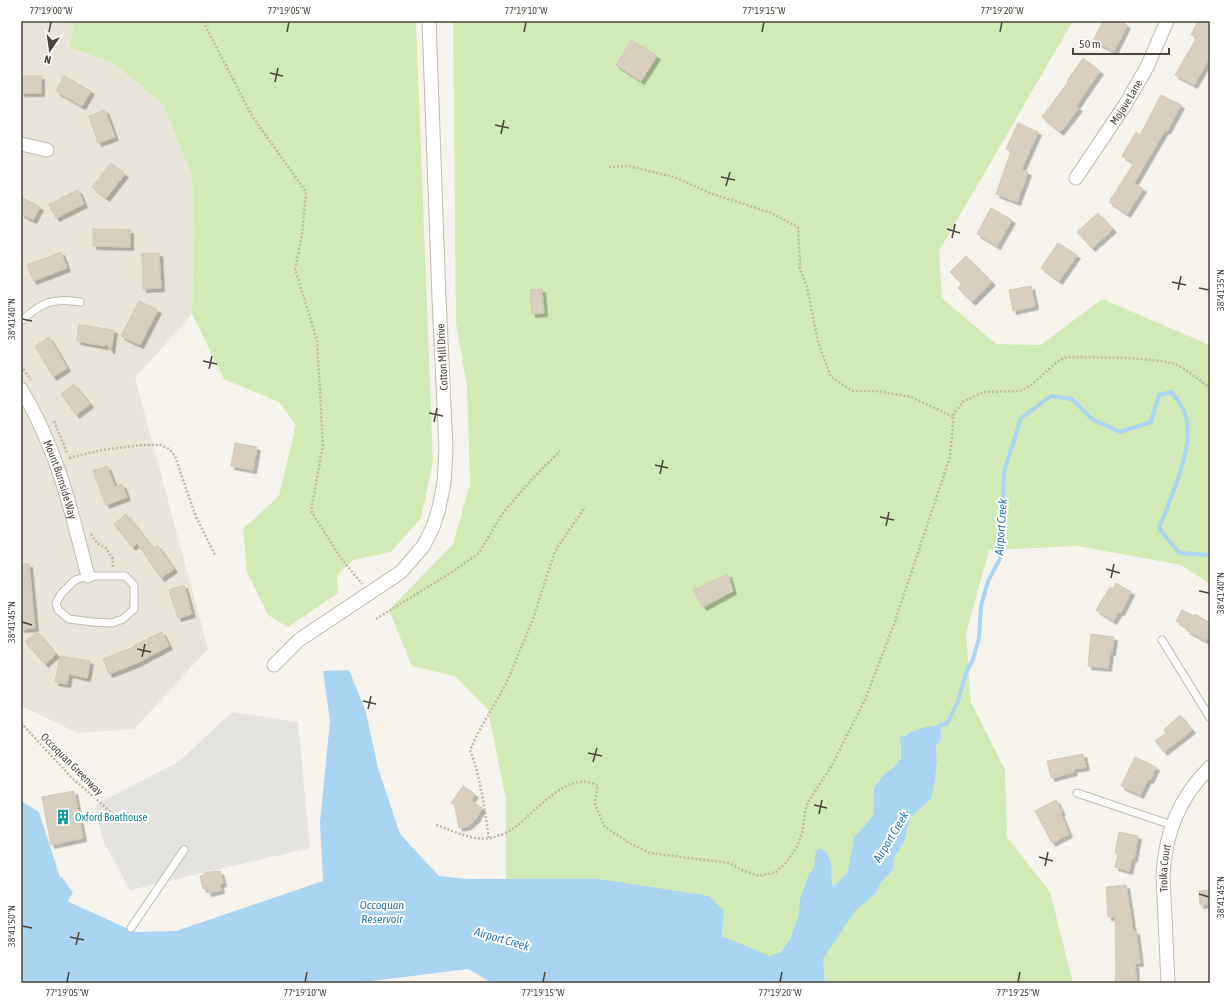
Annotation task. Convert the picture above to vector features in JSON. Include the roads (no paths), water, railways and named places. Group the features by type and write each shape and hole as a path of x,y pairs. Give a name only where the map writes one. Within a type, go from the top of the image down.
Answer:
{"street":[{"name":"Cotton Mill Drive","path":"274,664 299,640 401,572 424,545 433,527 439,508 444,482 446,449 429,21"},
{"name":"Mojave Lane","path":"1076,178 1125,105 1147,67 1167,21"},
{"path":"21,144 47,150"},
{"name":"Mount Burnside Way","path":"21,389 48,442 60,476 88,576"},
{"name":"Troika Court","path":"1168,983 1163,876 1164,859 1168,838 1172,825 1186,795 1210,766"}],"lane":[{"path":"21,321 34,309 44,303 68,299 80,302"},
{"path":"88,576 125,576 134,585 134,609 123,619 112,623 69,618 58,610 56,603 61,594 75,580 88,576"},
{"path":"1162,640 1210,718"},
{"path":"1076,793 1172,825"},
{"path":"131,928 184,850"}],"water":[{"name":"Occoquan Reservoir","path":"349,670 365,709 378,768 400,834 439,876 469,879 599,879 709,896 724,911 722,936 770,956 781,952 790,939 798,917 800,899 808,876 814,867 816,850 821,848 828,856 831,864 832,884 835,886 848,871 854,837 873,815 874,787 901,758 900,735 904,737 925,727 940,725 941,738 936,747 937,761 935,780 931,799 910,818 905,840 894,858 893,870 881,883 875,894 855,911 823,959 825,983 492,983 468,969 356,983 21,983 21,801 39,812 60,877 62,877 73,893 68,900 69,902 135,932 176,931 323,881 320,822 330,721 323,671"}],"waterway":[{"name":"Airport Creek","path":"938,729 940,725 947,724 958,701 966,673 973,659 979,638 981,606 988,581 1001,557 1004,472 1021,418 1051,396 1072,399 1092,419 1120,432 1151,422 1159,395 1172,392 1185,413 1188,426 1187,441 1181,471 1159,528 1179,553 1210,555"}],"place":[{"name":"Oxford Boathouse","path":"63,817"}]}
